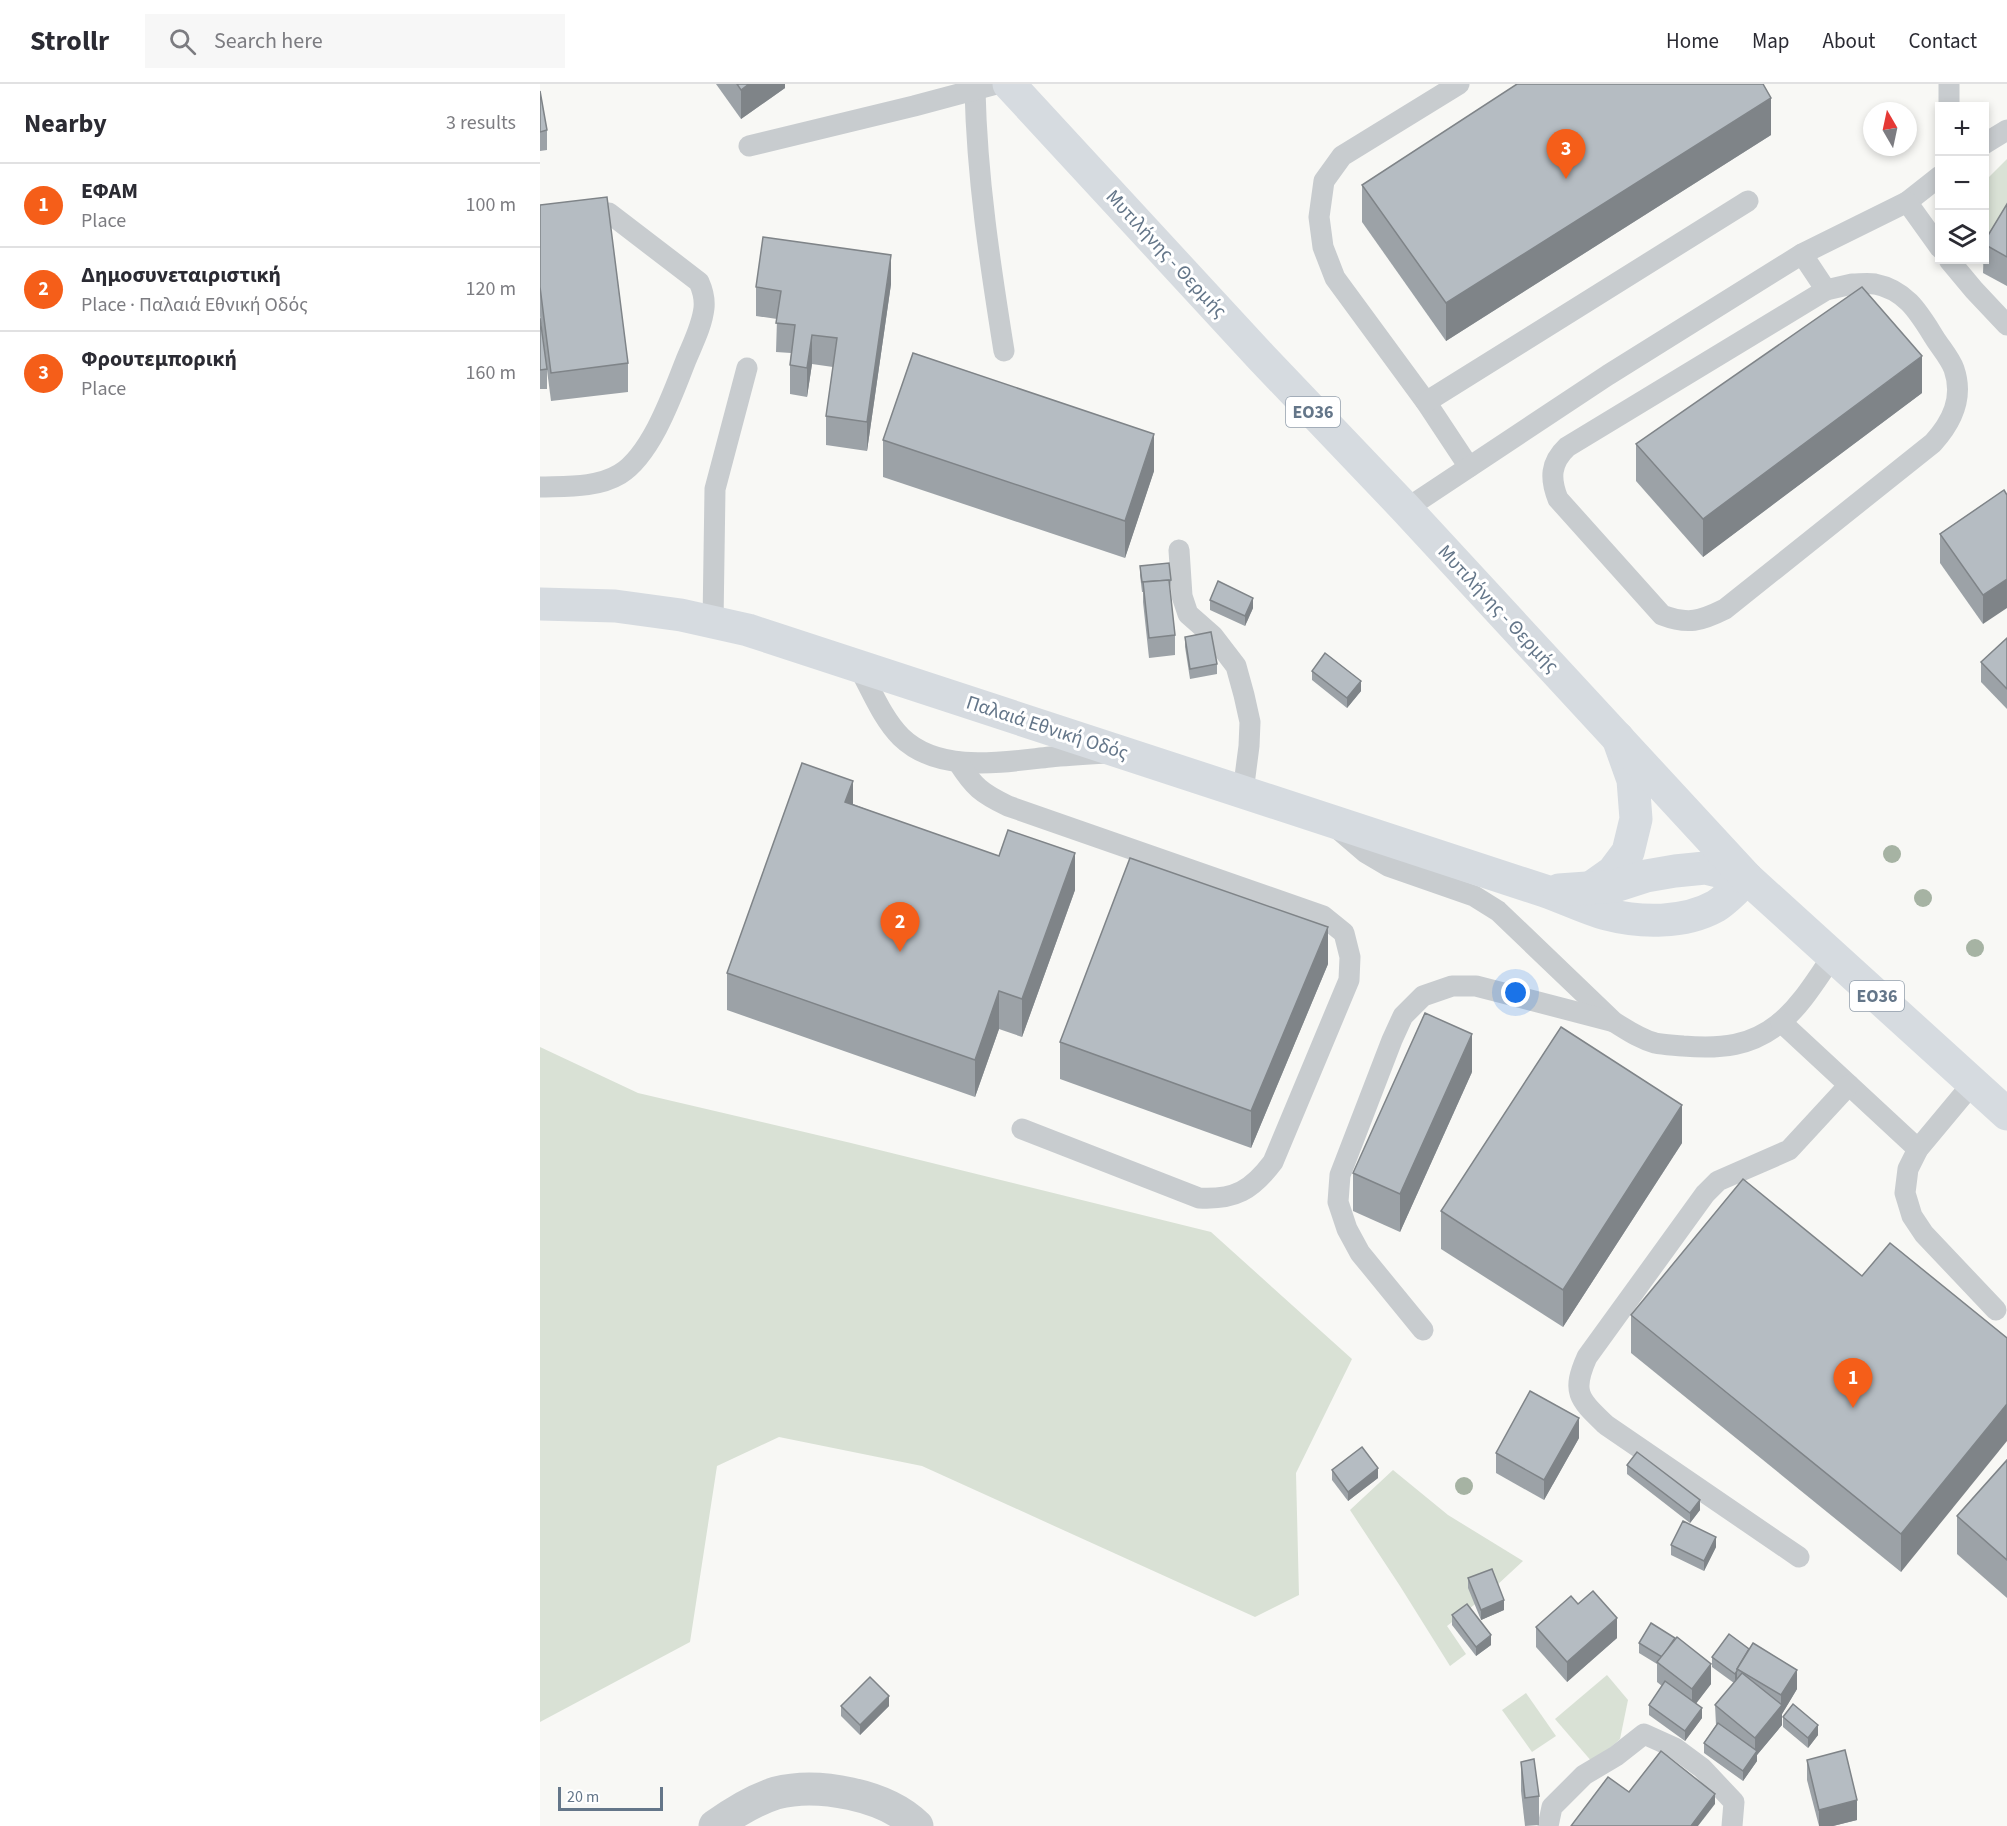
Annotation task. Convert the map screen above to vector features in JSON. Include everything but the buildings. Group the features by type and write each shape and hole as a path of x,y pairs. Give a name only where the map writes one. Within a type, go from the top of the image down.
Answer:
{"main road":[{"name":"Μυτιλήνης - Θερμής","path":"1009,84 1748,878 2007,1114"},
{"name":"Παλαιά Εθνική Οδός","path":"540,603 615,606 681,615 748,630 1545,891 1605,914 1633,919 1681,918 1717,906 1748,878"},
{"path":"1588,889 1613,872 1628,852 1636,819 1633,780 1618,738"},
{"name":"Παλαιά Εθνική Οδός","path":"1545,891 1615,886 1656,874 1705,868 1748,878"}],"street":[{"path":"714,1826 735,1812 777,1793 821,1789 868,1798 906,1815 917,1826"}],"lane":[{"path":"1459,84 1342,156 1324,181 1319,217 1323,247 1335,278 1426,402 1468,467"},
{"path":"1949,84 1949,102"},
{"path":"749,146 986,87 976,144 985,226 1004,351"},
{"path":"1989,141 2007,130"},
{"path":"1406,509 1608,375 1802,254 1907,202 1935,180"},
{"path":"1426,402 1748,201"},
{"path":"1907,202 1935,241"},
{"path":"540,227 609,213 699,282 705,295 699,328 666,411 637,459 621,474 602,482 540,488"},
{"path":"1802,254 1826,290"},
{"path":"1952,264 2007,325"},
{"path":"1852,284 1875,284 1895,292 1915,307 1953,368 1958,390 1954,412 1947,428 1933,443 1725,609 1696,621 1677,621 1662,615 1558,499 1553,485 1554,468 1558,456 1567,447 1826,290 1852,284"},
{"path":"713,622 715,489 747,368"},
{"path":"1179,550 1182,596 1188,614 1213,636 1236,666 1244,695 1250,730 1250,746 1243,792"},
{"path":"858,666 885,715 901,737 922,752 958,762 1000,763 1052,756 1121,752"},
{"path":"958,762 973,785 988,797 1008,807 1323,916 1344,933 1350,957 1349,980 1273,1162 1261,1178 1242,1191 1220,1199 1199,1198 1022,1130"},
{"path":"1327,819 1366,853 1388,866 1474,896 1498,911 1614,1022 1636,1036 1657,1044 1713,1048 1734,1045 1760,1036 1781,1022 1800,1001 1833,956"},
{"path":"1423,1330 1360,1253 1347,1229 1338,1202 1340,1175 1403,1016 1423,996 1452,986 1476,986 1614,1022"},
{"path":"1781,1022 1918,1149"},
{"path":"1973,1083 1918,1149 1908,1169 1905,1193 1912,1216 1924,1234 1996,1310"},
{"path":"1799,1557 1606,1425 1586,1405 1578,1391 1580,1373 1587,1357 1705,1194 1718,1181 1790,1149 1849,1085"},
{"path":"1548,1826 1552,1807 1584,1774 1616,1756 1644,1734 1675,1748 1702,1768 1734,1802 1732,1826"}],"shaded area":[{"path":"2007,159 2007,286 1982,264 1989,264 1989,177"},
{"path":"540,1047 638,1093 1211,1232 1352,1359 1296,1473 1299,1595 1255,1617 922,1466 779,1437 717,1466 690,1642 540,1722"},
{"path":"1393,1470 1448,1515 1523,1561 1483,1598 1447,1626 1466,1654 1450,1666 1350,1510"},
{"path":"1607,1675 1628,1700 1620,1739 1593,1763 1555,1719"},
{"path":"1526,1693 1556,1736 1532,1752 1502,1710"}],"place":[{"name":"Φρουτεμπορική","path":"1566,179"},
{"name":"Δημοσυνεταιριστική","path":"900,952"},
{"name":"ΕΦΑΜ","path":"1853,1408"}]}
